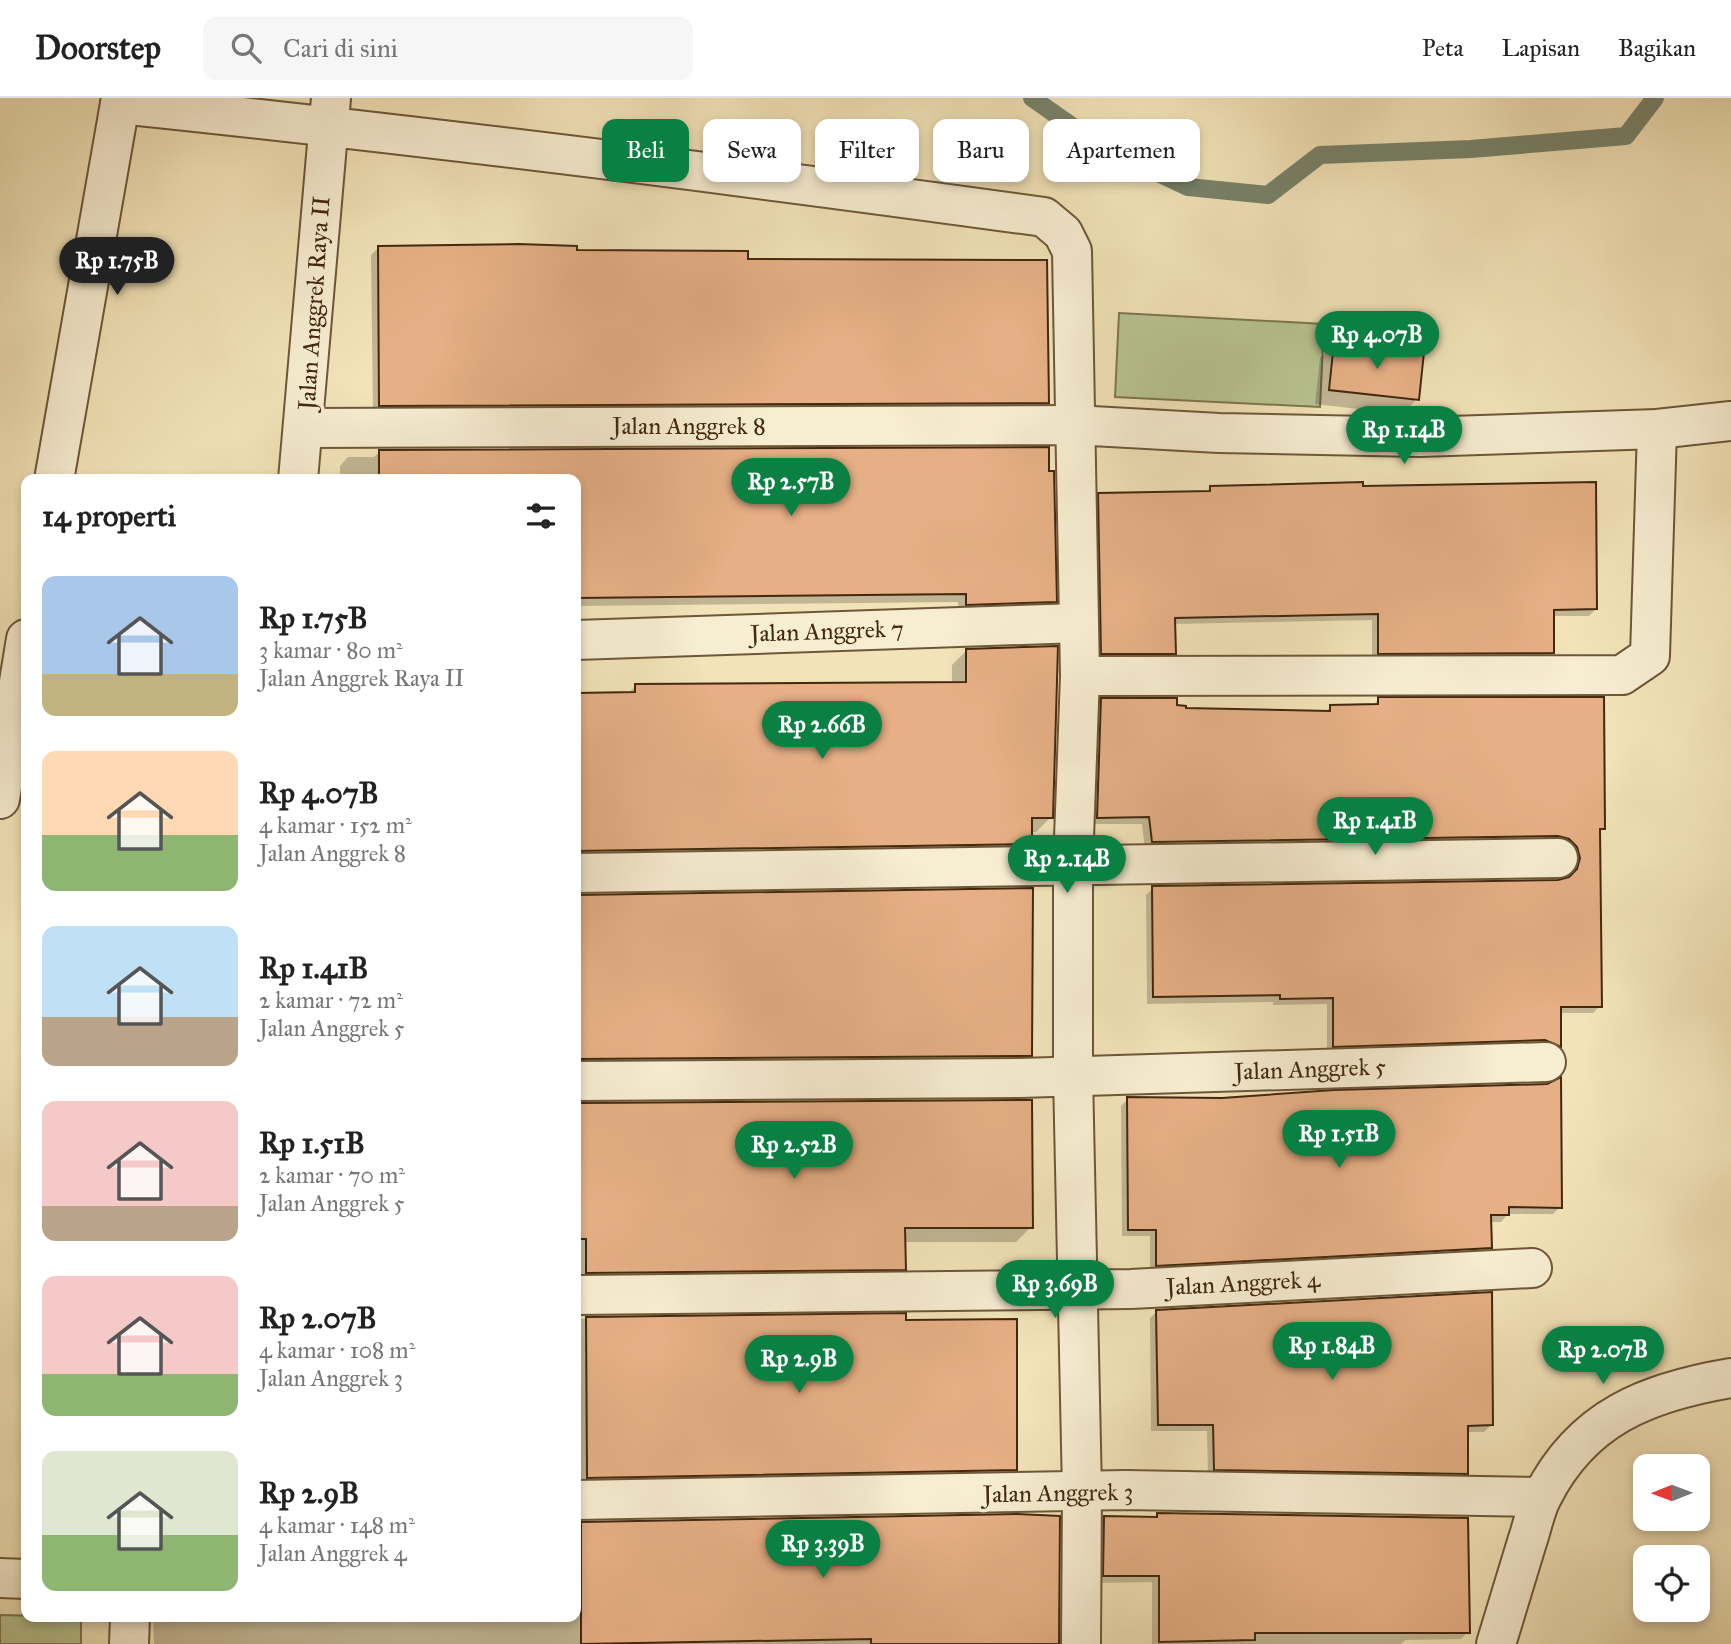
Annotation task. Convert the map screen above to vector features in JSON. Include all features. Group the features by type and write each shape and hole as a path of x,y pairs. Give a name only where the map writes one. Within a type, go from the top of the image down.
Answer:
{"street":[{"path":"55,474 121,101 329,112 1044,218 1063,233 1072,251 1080,676 1073,865 1073,1075 1082,1491 1081,1644"},
{"name":"Jalan Anggrek Raya II","path":"299,474 329,112"},
{"name":"Jalan Anggrek 8","path":"304,428 1074,425 1219,433 1420,437 1657,429 1731,421"},
{"path":"1080,676 1622,675 1650,656 1657,429"},
{"name":"Jalan Anggrek 7","path":"581,640 1079,623"},
{"path":"0,799 21,675"},
{"path":"581,873 1558,858"},
{"name":"Jalan Anggrek 5","path":"581,1081 1073,1075 1546,1062"},
{"name":"Jalan Anggrek 4","path":"581,1295 1078,1290 1532,1268"},
{"path":"1496,1644 1541,1497 1569,1455 1596,1427 1623,1409 1658,1393 1731,1378"},
{"name":"Jalan Anggrek 3","path":"581,1500 1082,1491 1541,1497"},
{"path":"0,1577 21,1579"},
{"path":"129,1644 130,1622"}],"green space":[{"path":"1119,313 1324,324 1320,407 1115,397"},
{"path":"0,1615 21,1616 21,1622 81,1622 81,1644 0,1644"}],"building":[{"path":"378,246 577,246 577,250 748,251 748,259 1047,260 1049,403 379,406"},
{"path":"1334,342 1424,352 1419,400 1329,390"},
{"path":"1049,447 1049,471 1054,471 1057,602 966,605 966,594 581,598 581,474 379,474 379,450"},
{"path":"1363,482 1363,486 1596,482 1597,609 1554,610 1554,653 1378,654 1378,614 1175,618 1176,654 1101,654 1098,493 1210,491 1210,486"},
{"path":"1058,646 1053,818 1032,818 1032,844 581,851 581,693 635,692 635,684 966,682 966,649"},
{"path":"1378,697 1604,697 1605,829 1600,829 1602,1007 1561,1007 1561,1047 1545,1040 1333,1047 1333,998 1280,999 1280,995 1153,997 1152,886 1558,880 1569,877 1577,869 1580,858 1577,847 1569,839 1558,836 1152,842 1149,817 1097,818 1101,698 1177,698 1177,705 1186,708 1330,711 1330,705 1378,704"},
{"path":"1033,888 1032,1056 581,1059 581,895"},
{"path":"1561,1077 1562,1208 1509,1207 1509,1215 1491,1215 1492,1248 1156,1266 1156,1230 1128,1230 1127,1097 1222,1098 1334,1090 1547,1084"},
{"path":"1032,1100 1033,1228 905,1228 906,1270 586,1273 586,1239 581,1239 581,1103"},
{"path":"1492,1292 1493,1425 1468,1426 1468,1474 1214,1470 1213,1425 1158,1425 1156,1310"},
{"path":"906,1313 906,1320 1017,1319 1017,1470 587,1478 586,1317"},
{"path":"1157,1513 1468,1518 1470,1633 1255,1633 1255,1640 1159,1642 1159,1576 1103,1576 1104,1516 1157,1517"},
{"path":"1017,1514 1060,1516 1059,1644 871,1644 871,1639 581,1644 581,1522"}],"waterway":[{"path":"1032,98 1099,145 1188,187 1268,195 1320,155 1471,149 1626,136 1655,98"}]}
